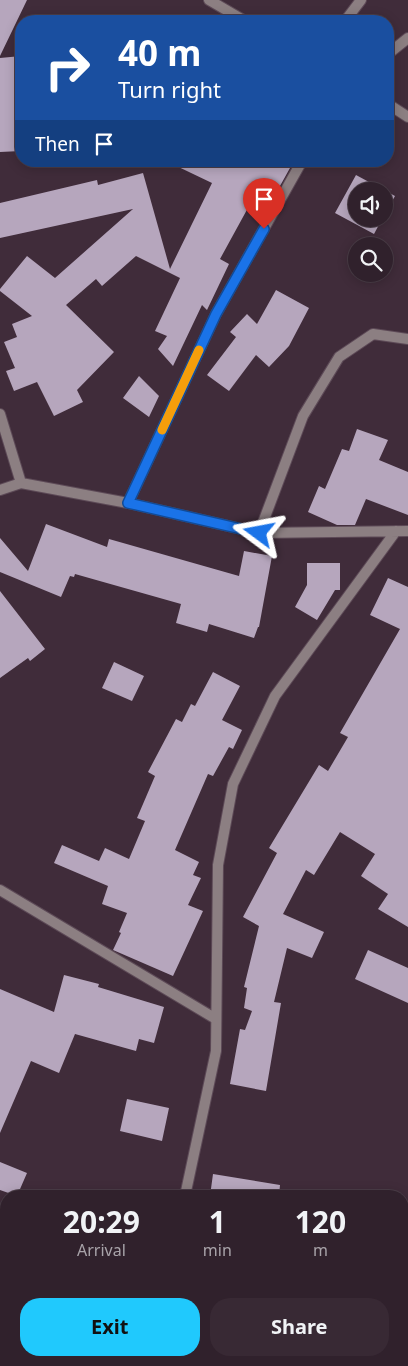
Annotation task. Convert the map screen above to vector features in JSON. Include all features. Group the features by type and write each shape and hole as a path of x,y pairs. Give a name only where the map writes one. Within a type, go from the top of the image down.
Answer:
{"street":[{"path":"209,0 235,15"},
{"path":"349,15 361,0"},
{"path":"394,49 408,38"},
{"path":"394,108 408,117"},
{"path":"128,503 216,314 299,167"},
{"path":"259,533 303,416 339,357 373,334 408,339"},
{"path":"0,414 21,483"},
{"path":"0,490 21,483 128,503 259,533 408,531"},
{"path":"186,1190 216,1051 218,865 233,784 275,696 396,531"},
{"path":"0,890 216,1019"}],"building":[{"path":"0,0 27,0 20,15 15,15 15,25 0,56"},
{"path":"15,57 15,151 0,152 0,58"},
{"path":"179,167 290,168 275,195 260,186 220,259 229,264 207,310 202,305 173,366 158,349 167,336 155,331 180,278 136,256 102,286 96,279 66,305 114,352 77,390 83,402 54,416 37,382 14,391 6,371 15,368 4,342 17,337 12,324 32,316 0,291 0,289 27,256 55,278 133,209 0,238 0,203 97,180 98,185 143,173 170,269 212,183"},
{"path":"356,175 369,182 352,182"},
{"path":"348,189 348,220 335,213"},
{"path":"361,227 378,227 374,234"},
{"path":"276,290 309,308 289,346 269,367 256,355 229,391 207,375 236,337 230,332 247,314 257,324"},
{"path":"139,376 159,396 149,417 123,398"},
{"path":"357,429 388,440 379,460 408,472 408,515 366,499 355,525 337,525 308,512 319,486 325,489 342,449 349,451"},
{"path":"46,524 107,547 109,539 239,576 244,551 272,556 259,627 254,638 209,624 207,632 176,623 181,604 75,574 74,577 70,576 61,597 0,572 0,538 28,571"},
{"path":"307,563 340,563 340,590 335,590 317,620 295,607 307,585"},
{"path":"388,578 408,587 408,927 378,909 388,894 361,876 375,854 340,832 314,875 306,870 283,914 324,932 312,958 287,948 274,1002 281,1003 266,1091 230,1084 240,1029 245,1030 252,1011 244,1008 247,988 244,987 259,926 243,917 277,853 269,848 319,765 328,771 348,737 340,733 400,629 370,615"},
{"path":"0,591 45,649 30,661 28,658 0,678"},
{"path":"114,662 144,676 132,701 102,688"},
{"path":"213,672 240,686 222,720 242,730 233,749 229,747 213,776 208,774 175,850 199,862 193,875 201,878 188,905 203,911 173,976 113,950 127,913 102,904 108,886 54,863 62,845 99,861 105,848 129,859 145,821 137,818 155,776 148,772 176,719 182,722 191,704 195,706"},
{"path":"368,950 408,968 408,1003 355,979"},
{"path":"64,975 99,984 98,987 164,1007 154,1043 139,1039 136,1051 75,1034 59,1073 31,1061 0,1133 0,989 54,1012"},
{"path":"127,1099 169,1108 162,1141 120,1131"},
{"path":"0,1162 27,1173 20,1190 0,1190"},
{"path":"213,1174 280,1185 280,1190 211,1190"}],"slow traffic":[{"path":"162,430 199,350"}],"route":[{"path":"259,533 128,503 216,314 264,229"}]}
